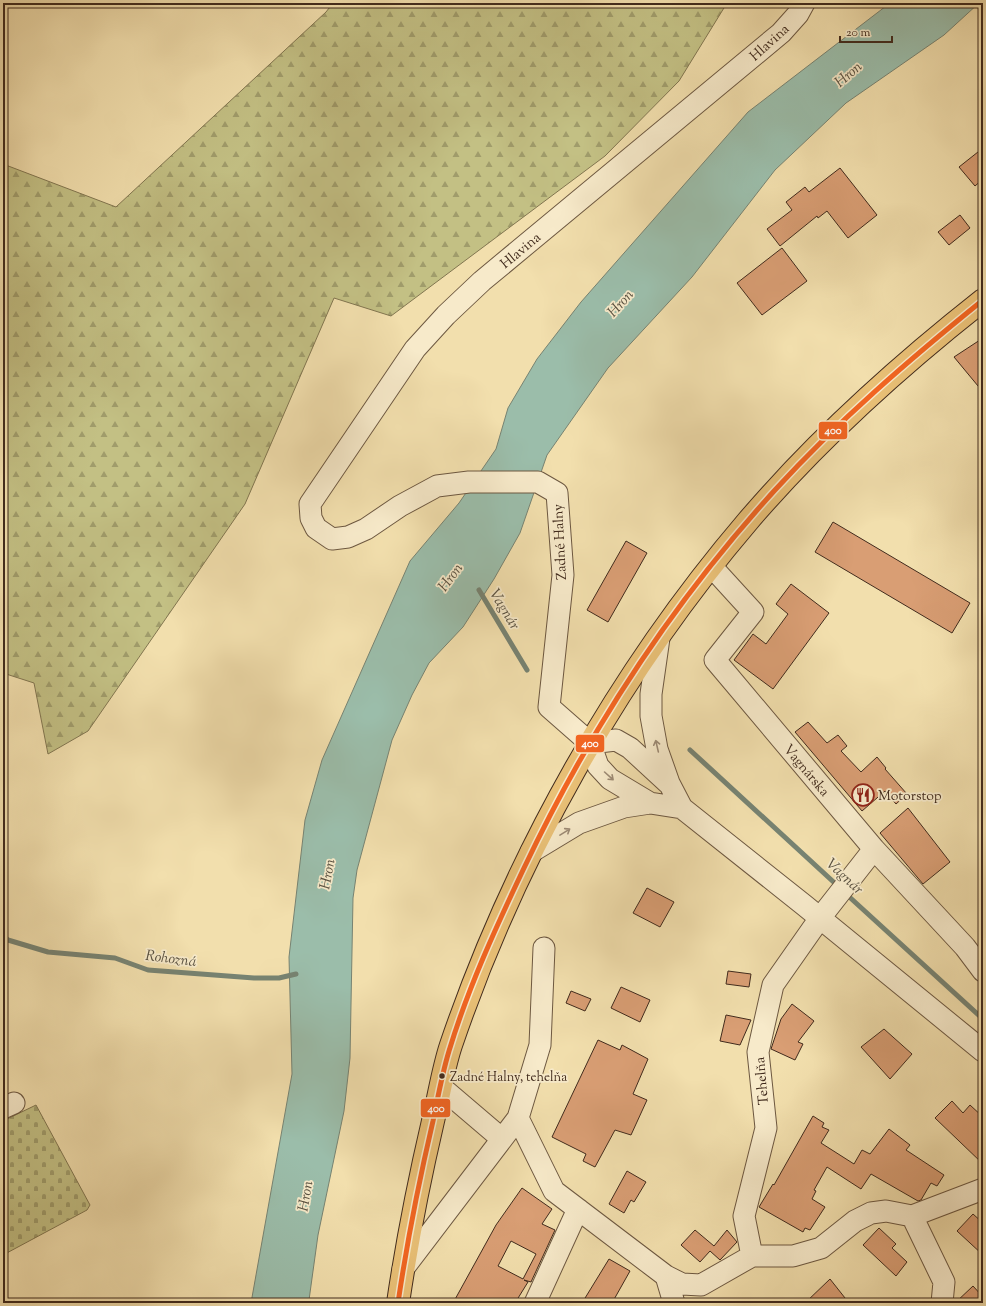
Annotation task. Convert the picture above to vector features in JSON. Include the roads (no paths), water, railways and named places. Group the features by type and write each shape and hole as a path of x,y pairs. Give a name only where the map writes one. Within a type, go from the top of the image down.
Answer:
{"main road":[{"path":"398,1303 418,1189 450,1047 477,975 531,852 590,743 659,638 711,566 780,485 840,423 931,341 983,300"}],"street":[{"name":"Hlavina","path":"332,538 316,528 311,518 310,504 415,349 446,315 482,281 781,33 798,14 804,3"},
{"name":"Zadné Halny","path":"332,538 348,537 366,529 400,506 437,486 469,482 538,482 557,493 563,575 549,706 590,743"},
{"name":"Vagnárska","path":"711,566 753,612 715,660 874,849 965,947 983,971"},
{"path":"659,638 651,694 651,716 657,749 669,783 682,808 983,1051"},
{"path":"650,803 610,779 598,766 590,743 616,740 630,748 669,783"},
{"path":"531,852 579,823 624,807 650,803 682,808"},
{"name":"Tehelňa","path":"752,1256 744,1216 766,1128 758,1052 773,985 820,918 874,849"},
{"path":"403,1269 518,1118 540,1046 544,948"},
{"path":"441,1087 502,1139"},
{"path":"518,1118 554,1191 666,1276 682,1284 701,1285 752,1256 793,1256 821,1248 855,1221 871,1213 886,1211 912,1216 983,1189"},
{"path":"535,1303 578,1209"},
{"path":"912,1216 944,1282 942,1303"},
{"path":"666,1276 674,1303"}],"water":[{"name":"Hron","path":"890,3 979,3 944,35 846,103 775,170 692,277 608,368 547,455 520,533 494,579 463,627 429,663 412,695 392,740 357,870 353,898 350,1058 344,1111 318,1235 309,1303 251,1303 292,1074 289,957 305,820 322,760 410,561 459,503 496,449 508,408 537,359 581,302 748,112"}],"waterway":[{"name":"Vagnár","path":"479,590 527,670"},
{"name":"Vagnár","path":"690,750 839,887"},
{"name":"Vagnár","path":"845,893 983,1019"},
{"name":"Rohozná","path":"3,936 8,940 48,952 115,958 148,970 254,978 279,978 296,974"}],"place":[{"name":"Motorstop","path":"863,795"},
{"name":"Zadné Halny, tehelňa","path":"442,1076"}]}
